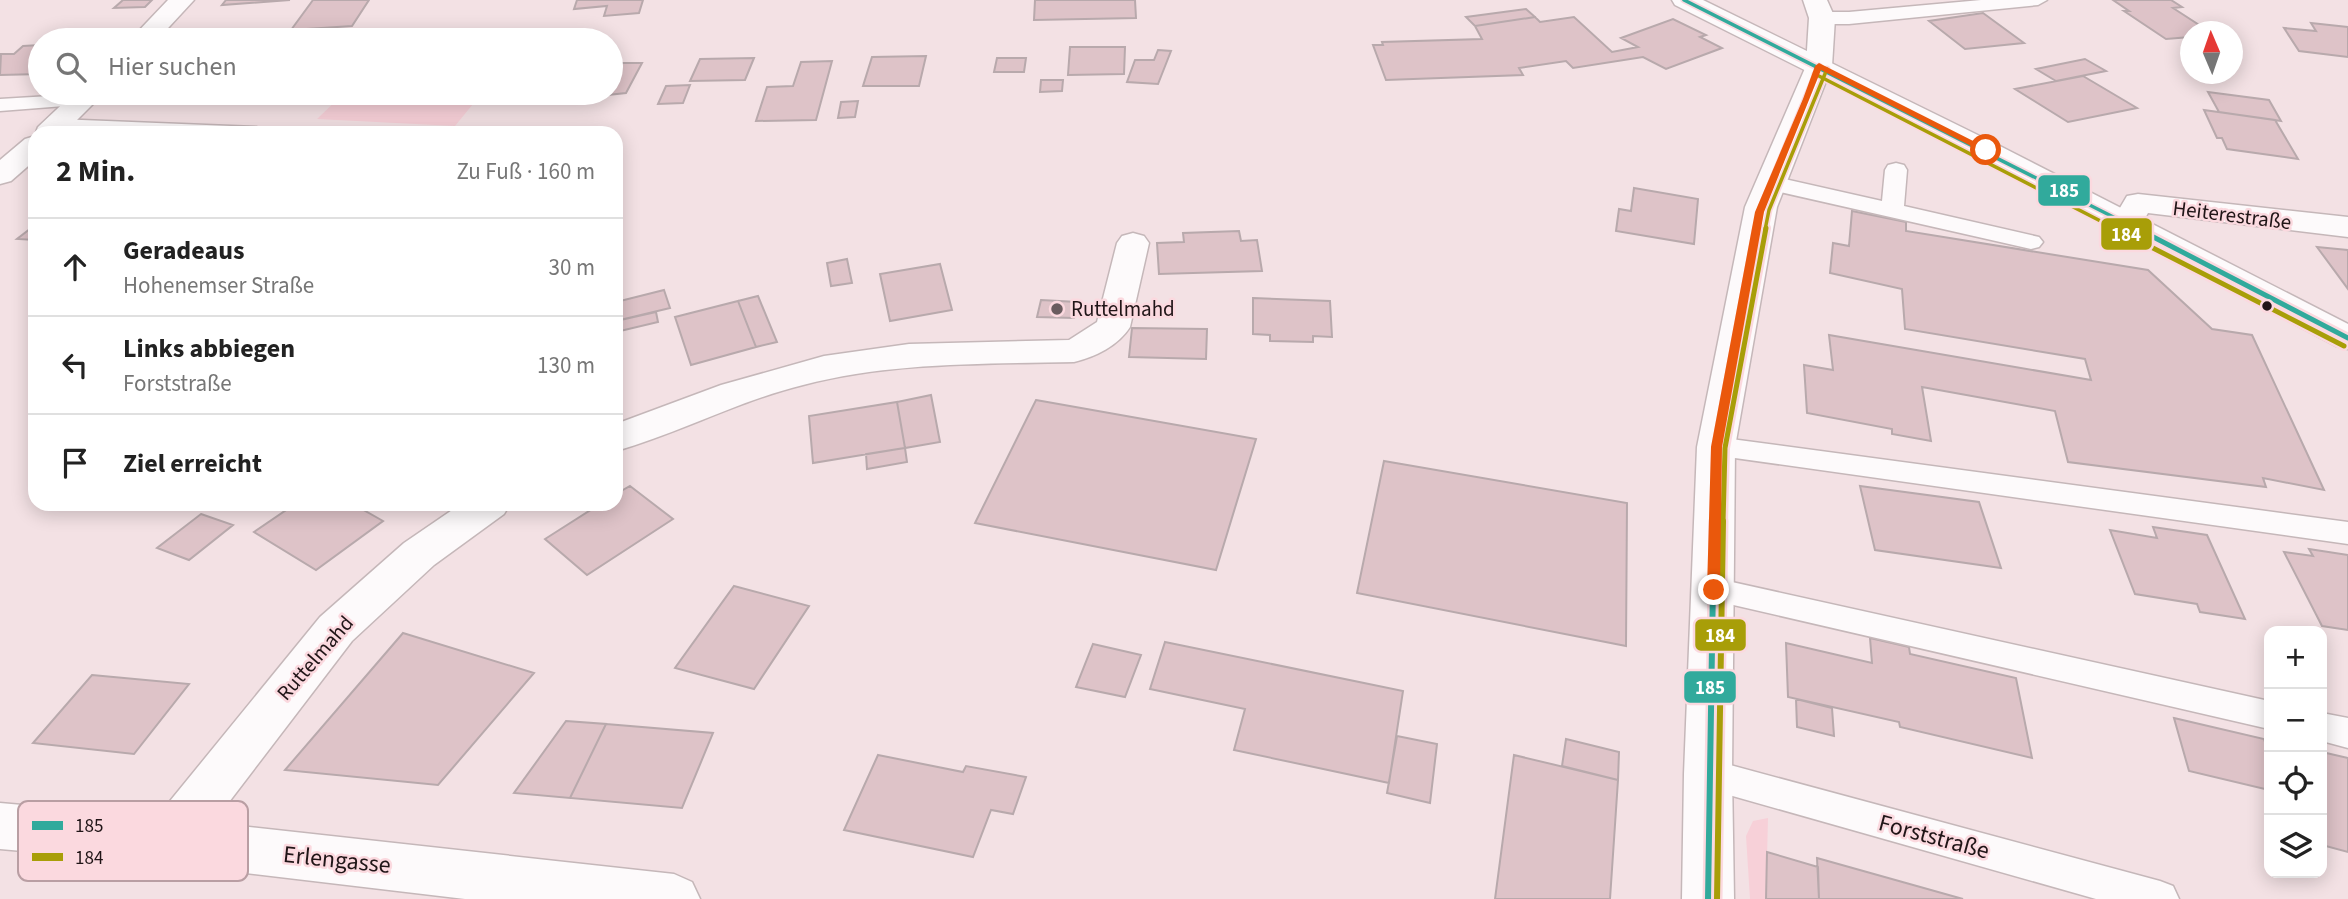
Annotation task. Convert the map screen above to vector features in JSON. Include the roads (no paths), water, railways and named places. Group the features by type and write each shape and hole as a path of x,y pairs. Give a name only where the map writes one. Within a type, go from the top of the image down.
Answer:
{"street":[{"path":"155,28 182,0"},
{"path":"1684,0 1819,66 2348,338"},
{"path":"1708,899 1708,774 1717,447 1761,207 1819,66 1818,9"},
{"path":"56,126 78,105"},
{"path":"0,175 28,151"},
{"name":"Heiterestraße","path":"2127,223 2138,203 2348,228"},
{"path":"623,435 748,388 854,362 907,357 1074,351 1090,344 1113,327 1133,243"},
{"name":"Ruttelmahd","path":"201,801 336,629 419,554 480,511"},
{"name":"Erlengasse","path":"0,826 18,828"},
{"name":"Erlengasse","path":"248,850 674,899"}],"lane":[{"path":"1818,9 2038,0"},
{"path":"0,105 28,102"},
{"path":"1892,211 1896,170"},
{"path":"1770,183 2031,242"},
{"path":"1717,447 2348,533"},
{"path":"1714,590 2264,714"},
{"path":"2327,728 2348,733"},
{"name":"Forststraße","path":"1708,774 2160,899"}],"place":[{"name":"Ruttelmahd","path":"1057,309"}]}
